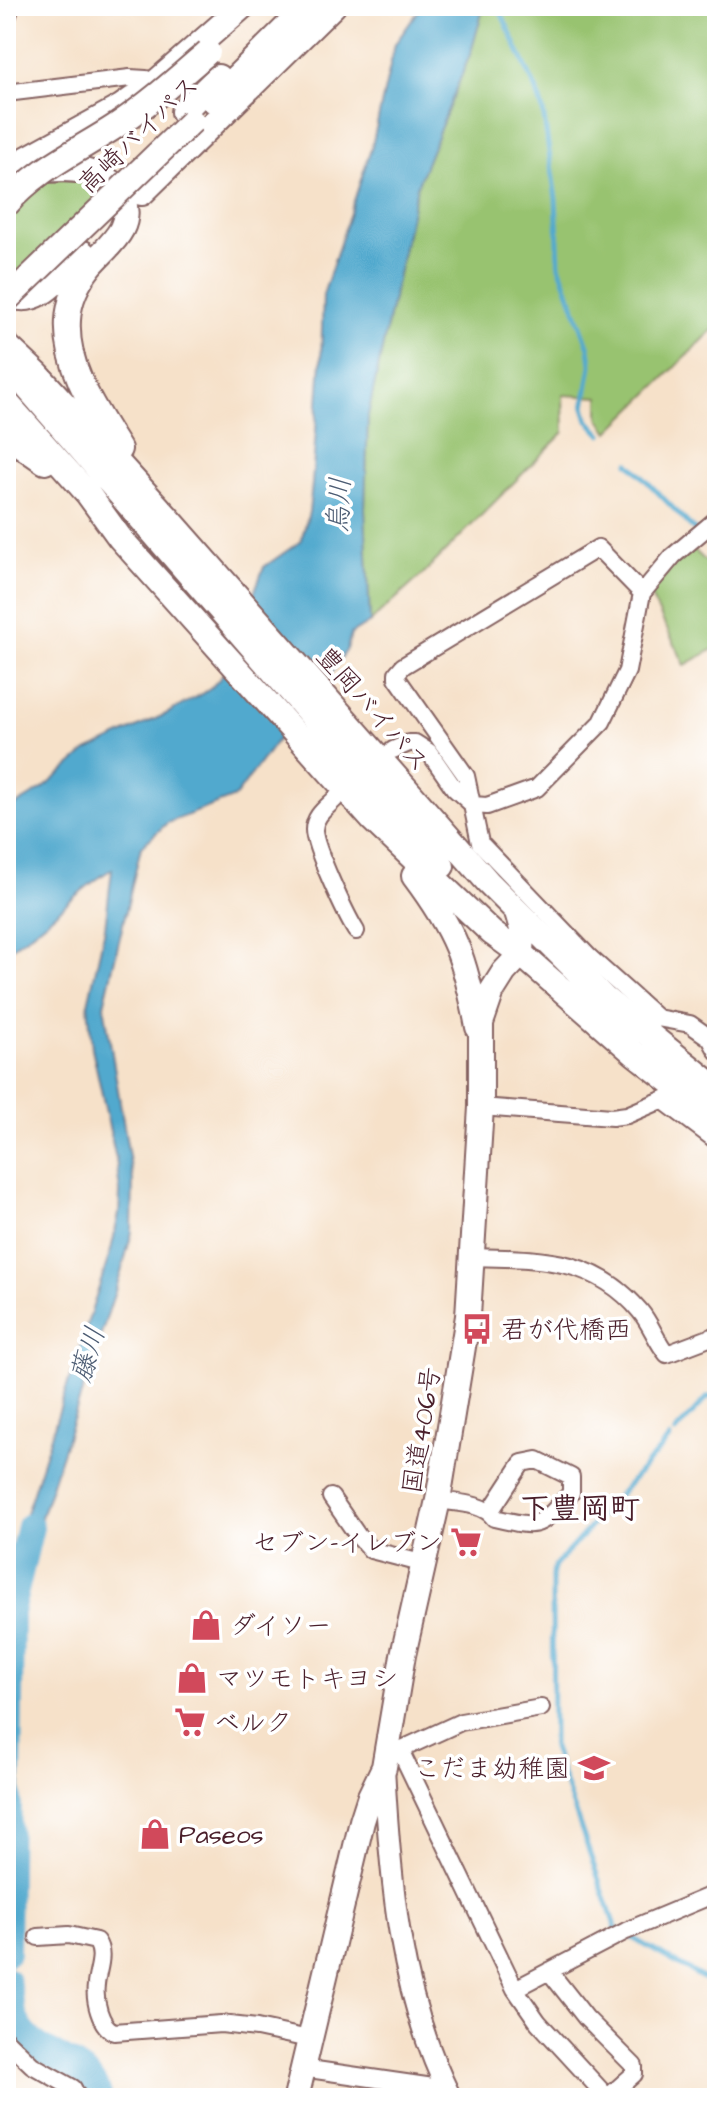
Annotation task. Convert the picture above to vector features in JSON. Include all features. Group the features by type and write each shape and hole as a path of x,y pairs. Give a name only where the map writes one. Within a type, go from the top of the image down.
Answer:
{"highway":[{"path":"6,170 110,114 154,84 243,6"},
{"path":"6,205 35,176 134,114 257,6"},
{"name":"高崎バイパス","path":"6,300 188,116 289,6"},
{"name":"高崎バイパス","path":"6,282 308,6"},
{"path":"169,519 86,415 67,382 55,335 70,272 102,230 333,6"},
{"path":"6,179 40,171 81,170 107,179 119,188 125,205 124,227 66,298"},
{"path":"6,293 26,300 36,297 83,253"},
{"path":"10,354 335,744 420,843 497,923 521,954"},
{"name":"豊岡バイパス","path":"10,354 169,519 335,744 372,819 492,933 521,954 599,1023 673,1096 717,1118"},
{"name":"豊岡バイパス","path":"6,402 88,494 120,538 335,744 517,912 604,998 713,1082"},
{"path":"6,435 49,466 120,538"},
{"path":"372,819 437,906 453,934 466,968 480,1035"},
{"path":"517,912 522,929 521,954"},
{"name":"国道406号","path":"296,2098 362,1821 390,1755 403,1655 438,1500 468,1316 481,1107 480,1035 484,1011 492,991 521,954"}],"main road":[{"path":"390,1755 395,1913 415,2002 449,2094"}],"street":[{"path":"6,21 11,6"},
{"path":"6,93 130,78 146,79 154,84"},
{"path":"393,750 409,743 422,746 454,788 473,805 487,806 537,788 602,722 627,671 642,593 673,556 707,528"},
{"path":"642,593 598,548 403,666 397,678 466,776 480,843 550,918 657,1018 690,1024 710,1038 717,1051"},
{"path":"335,799 321,812 314,828 356,931"},
{"path":"481,1107 612,1117 627,1115 713,1082"},
{"path":"673,1096 717,1141"},
{"path":"473,1257 550,1259 581,1268 620,1292 637,1307 667,1354 717,1335"},
{"path":"438,1500 468,1504 490,1512 494,1518 531,1526 544,1521 571,1493 571,1477 537,1460 522,1463 490,1512"},
{"path":"331,1497 371,1550 425,1564"},
{"path":"541,1708 461,1722 390,1755 515,1989 538,2022 608,2098 634,2074 634,2066 586,2018 549,1971"},
{"path":"515,1989 626,1931 717,1893"},
{"path":"38,1937 69,1935 96,1941 101,1951 95,1991 102,2022 114,2032 221,2024 309,2039"},
{"path":"6,2040 32,2065 73,2088 78,2098"},
{"path":"302,2068 449,2094"}],"green space":[{"path":"484,6 717,6 717,326 609,432 599,418 599,397 563,395 564,432 422,575 370,622 365,509 368,415 417,186 471,52"},
{"path":"50,175 105,185 98,228 58,267 6,284 6,184"},
{"path":"691,547 717,572 717,647 685,665 649,593"}],"water":[{"name":"烏川","path":"422,6 484,6 471,52 417,186 368,415 365,509 370,622 351,634 347,649 332,673 235,797 167,823 141,847 104,1005 133,1181 132,1232 29,1554 20,1563 22,1526 111,1250 120,1192 92,1048 88,1004 105,928 112,869 6,951 6,811 44,788 87,751 166,714 210,689 222,676 264,567 301,541 312,484 323,295 372,146 395,44"}],"waterway":[{"path":"498,6 543,111 556,199 559,265 589,348 591,365 584,407 588,420 602,435"},
{"path":"629,463 717,553"},
{"path":"675,1432 708,1397 717,1396"},
{"path":"619,1930 616,1929 553,1748 552,1575 555,1566 670,1438"},
{"name":"藤川","path":"6,1952 10,1612 30,1527"},
{"path":"627,1935 717,1986"},
{"name":"藤川","path":"6,1981 13,2014 25,2036 83,2074 93,2084 99,2098"}],"place":[{"name":"君が代橋西","path":"477,1329"},
{"name":"セブン-イレブン","path":"466,1542"},
{"name":"ダイソー","path":"206,1625"},
{"name":"マツモトキヨシ","path":"192,1678"},
{"name":"ベルク","path":"190,1722"},
{"name":"こだま幼稚園","path":"594,1768"},
{"name":"Paseos","path":"155,1834"}],"district":[{"name":"下豊岡町","path":"580,1508"}]}
